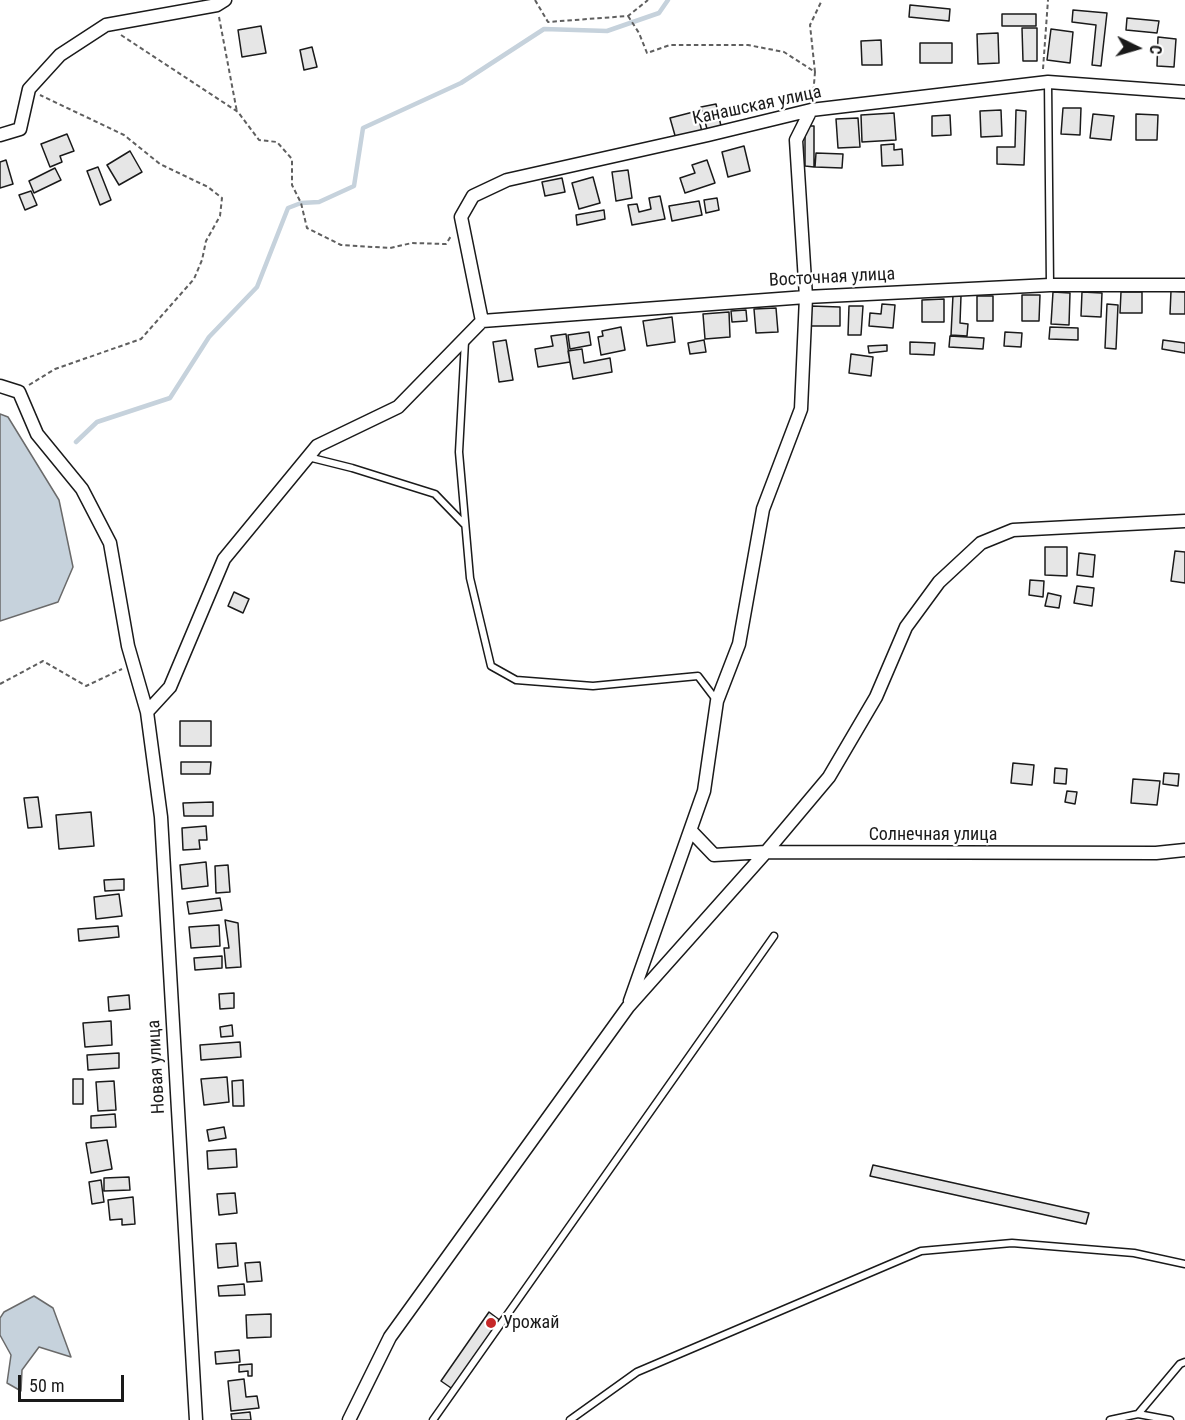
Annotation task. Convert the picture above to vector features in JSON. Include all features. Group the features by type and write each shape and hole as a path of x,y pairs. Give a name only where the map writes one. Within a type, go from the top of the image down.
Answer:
{"street":[{"path":"0,135 20,129 29,89 60,55 106,25 221,3"},
{"name":"Канашская улица","path":"460,217 473,196 507,180 811,110 1045,83 1185,92"},
{"path":"628,1007 704,790 717,701 739,644 763,509 801,409 806,297 796,140 811,110"},
{"path":"147,712 170,687 224,559 317,446 398,406 482,321 460,217"},
{"name":"Восточная улица","path":"482,321 806,297 1050,285 1185,285"},
{"path":"0,386 19,392"},
{"name":"Новая улица","path":"19,392 37,434 82,489 110,543 128,646 147,712 162,817 196,1420"},
{"path":"349,1420 390,1337 628,1007 766,852 829,777 876,697 906,627 939,582 981,543 1013,530 1185,521"},
{"name":"Солнечная улица","path":"691,831 714,855 766,852 1156,853 1185,850"}],"lane":[{"path":"1045,83 1050,285"},
{"path":"466,338 459,452 470,578 491,666 516,680 593,686 698,676 717,701"},
{"path":"308,457 435,494 466,526"},
{"path":"433,1420 774,936"},
{"path":"570,1420 637,1372 921,1251 1012,1243 1134,1253 1185,1264"},
{"path":"1138,1414 1180,1364 1185,1362"},
{"path":"1110,1420 1138,1414 1170,1420"}],"path":[{"path":"535,0 549,22 628,16 648,0"},
{"path":"811,110 815,72 810,26 822,0"},
{"path":"1045,83 1048,0"},
{"path":"221,3 238,112"},
{"path":"628,16 639,33 647,53 670,45 748,45 784,52 815,72"},
{"path":"106,25 238,112 259,140 277,142 292,159 292,185 301,203 307,228 341,245 390,248 412,243 446,244 460,217"},
{"path":"19,392 55,369 141,339 194,279 202,260 206,241 220,216 222,198 208,188 160,165 124,135 29,89"},
{"path":"0,684 43,661 86,686 132,663"}],"shaded area":[{"path":"0,414 8,417 59,500 73,567 58,602 0,621"},
{"path":"34,1296 53,1308 71,1357 39,1347 22,1370 21,1391 7,1383 11,1355 0,1335 0,1318 4,1312"}],"building":[{"path":"910,5 950,9 949,21 909,17"},
{"path":"1073,10 1107,13 1101,66 1092,65 1096,25 1072,22"},
{"path":"1002,14 1036,14 1036,26 1002,26"},
{"path":"1127,18 1159,21 1157,33 1126,30"},
{"path":"261,26 266,53 242,57 238,30"},
{"path":"1022,28 1037,28 1037,61 1023,61"},
{"path":"1051,29 1073,32 1070,63 1047,60"},
{"path":"998,33 999,63 978,64 977,34"},
{"path":"1158,37 1176,39 1174,67 1157,66"},
{"path":"881,40 882,65 862,65 861,41"},
{"path":"920,43 952,43 952,63 920,63"},
{"path":"312,47 317,67 304,70 300,50"},
{"path":"716,104 721,126 707,129 701,107"},
{"path":"1063,108 1081,108 1080,135 1061,134"},
{"path":"1001,110 1002,136 981,137 980,111"},
{"path":"1016,110 1026,111 1024,165 997,164 997,147 1015,147"},
{"path":"697,111 702,132 676,139 670,118"},
{"path":"894,113 896,140 862,142 861,115"},
{"path":"1093,114 1114,116 1111,140 1090,138"},
{"path":"1136,114 1158,115 1157,140 1136,140"},
{"path":"950,115 951,135 932,136 932,116"},
{"path":"858,118 860,147 838,148 836,119"},
{"path":"805,126 814,126 814,167 805,166"},
{"path":"67,134 74,151 60,156 62,162 50,167 41,144"},
{"path":"894,144 894,150 902,149 903,165 882,166 881,145"},
{"path":"744,146 750,171 728,177 722,152"},
{"path":"130,151 142,172 119,185 107,165"},
{"path":"816,153 843,154 842,168 815,167"},
{"path":"6,160 13,184 0,188 0,162"},
{"path":"707,160 715,183 685,193 680,178 695,173 692,165"},
{"path":"98,167 111,200 100,205 87,171"},
{"path":"55,168 61,180 34,193 29,181"},
{"path":"628,170 632,198 616,201 612,172"},
{"path":"593,177 600,203 579,209 572,183"},
{"path":"562,178 565,192 545,196 542,182"},
{"path":"31,191 37,205 25,210 19,195"},
{"path":"660,196 665,219 632,225 628,205 637,204 639,212 651,209 649,198"},
{"path":"717,198 719,210 706,213 704,200"},
{"path":"699,201 702,215 672,221 669,206"},
{"path":"604,210 605,219 577,225 576,215"},
{"path":"1171,291 1185,292 1185,314 1170,314"},
{"path":"1053,292 1070,293 1069,325 1051,324"},
{"path":"1082,292 1102,293 1101,317 1081,316"},
{"path":"1121,292 1142,292 1142,313 1120,313"},
{"path":"953,295 961,296 960,323 968,324 967,336 951,335"},
{"path":"1022,295 1040,295 1039,321 1022,321"},
{"path":"977,296 993,296 993,321 977,321"},
{"path":"944,299 944,322 922,322 922,300"},
{"path":"882,304 895,305 893,328 869,326 870,313 881,314"},
{"path":"1107,304 1118,305 1116,349 1105,348"},
{"path":"811,306 840,307 840,326 811,326"},
{"path":"849,306 863,306 861,335 848,335"},
{"path":"776,308 778,332 756,333 754,309"},
{"path":"746,310 747,321 732,322 731,311"},
{"path":"729,312 730,337 705,339 703,314"},
{"path":"672,317 675,342 647,346 643,321"},
{"path":"621,327 625,350 601,355 598,337 603,336 602,331"},
{"path":"1050,327 1078,328 1078,340 1049,339"},
{"path":"589,332 591,345 570,349 568,335"},
{"path":"1005,332 1022,333 1021,347 1004,346"},
{"path":"566,334 570,362 538,367 535,349 553,346 551,336"},
{"path":"950,336 984,338 983,349 949,347"},
{"path":"506,340 513,380 499,382 493,342"},
{"path":"704,340 706,352 690,354 688,343"},
{"path":"1163,340 1185,343 1185,353 1162,349"},
{"path":"910,342 935,343 934,355 910,354"},
{"path":"887,345 887,351 869,353 868,346"},
{"path":"582,349 584,363 610,358 612,372 573,379 568,351"},
{"path":"851,354 873,357 871,376 849,373"},
{"path":"1045,547 1067,547 1067,576 1045,575"},
{"path":"1175,551 1185,552 1185,583 1171,581"},
{"path":"1079,553 1095,555 1093,577 1077,575"},
{"path":"1030,580 1044,581 1043,597 1029,595"},
{"path":"1077,586 1094,588 1092,606 1074,603"},
{"path":"234,592 249,599 243,613 228,606"},
{"path":"1048,593 1061,596 1059,608 1045,606"},
{"path":"180,721 211,721 211,746 180,746"},
{"path":"181,762 211,762 210,774 181,774"},
{"path":"1013,763 1034,765 1032,785 1011,783"},
{"path":"1055,768 1067,769 1066,784 1054,783"},
{"path":"1164,773 1179,774 1178,786 1163,784"},
{"path":"1133,779 1160,781 1157,805 1131,803"},
{"path":"1067,791 1077,792 1075,804 1065,802"},
{"path":"38,797 42,827 28,828 24,798"},
{"path":"213,802 213,816 184,816 183,803"},
{"path":"91,812 94,846 59,849 56,815"},
{"path":"206,826 207,840 199,840 200,849 183,850 182,828"},
{"path":"206,862 208,886 182,889 180,865"},
{"path":"228,865 230,892 216,893 215,866"},
{"path":"124,879 124,890 105,891 104,880"},
{"path":"119,894 122,916 96,919 94,897"},
{"path":"220,898 222,910 189,914 187,902"},
{"path":"225,920 238,923 241,967 226,968 224,948 229,948"},
{"path":"219,925 220,946 191,948 189,927"},
{"path":"118,926 119,937 79,941 78,929"},
{"path":"222,956 222,968 195,970 194,958"},
{"path":"234,993 234,1008 220,1009 219,994"},
{"path":"129,995 130,1009 109,1011 108,997"},
{"path":"111,1021 112,1045 85,1047 83,1023"},
{"path":"232,1025 233,1036 221,1037 220,1027"},
{"path":"240,1042 241,1057 201,1060 200,1045"},
{"path":"119,1053 119,1068 88,1070 87,1055"},
{"path":"227,1077 229,1102 204,1105 201,1079"},
{"path":"73,1079 83,1079 83,1104 73,1104"},
{"path":"243,1080 244,1106 233,1106 232,1081"},
{"path":"114,1081 116,1110 98,1111 96,1082"},
{"path":"115,1114 116,1127 91,1128 91,1116"},
{"path":"224,1127 226,1138 209,1141 207,1130"},
{"path":"107,1140 112,1169 91,1173 86,1143"},
{"path":"236,1149 237,1167 208,1169 207,1151"},
{"path":"873,1165 1089,1213 1086,1224 870,1176"},
{"path":"129,1177 130,1190 104,1191 104,1178"},
{"path":"101,1180 104,1202 92,1204 89,1182"},
{"path":"235,1193 237,1213 219,1215 217,1194"},
{"path":"133,1197 135,1224 122,1225 122,1219 110,1220 108,1200"},
{"path":"236,1243 238,1266 218,1268 216,1244"},
{"path":"260,1262 262,1281 247,1282 245,1263"},
{"path":"244,1284 245,1295 219,1296 218,1286"},
{"path":"489,1312 501,1321 454,1390 441,1381"},
{"path":"271,1314 271,1337 247,1338 246,1315"},
{"path":"239,1350 240,1362 216,1364 215,1352"},
{"path":"252,1364 252,1376 248,1376 248,1371 239,1372 239,1365"},
{"path":"244,1379 246,1397 257,1396 259,1408 231,1411 228,1381"},
{"path":"250,1412 251,1420 232,1420 231,1414"}],"waterway":[{"path":"76,442 97,422 170,398 209,337 257,287 288,208 301,203 319,202 354,186 363,128 461,83 544,29 607,31 659,13 668,0"}],"place":[{"name":"Урожай","path":"491,1323"}]}
